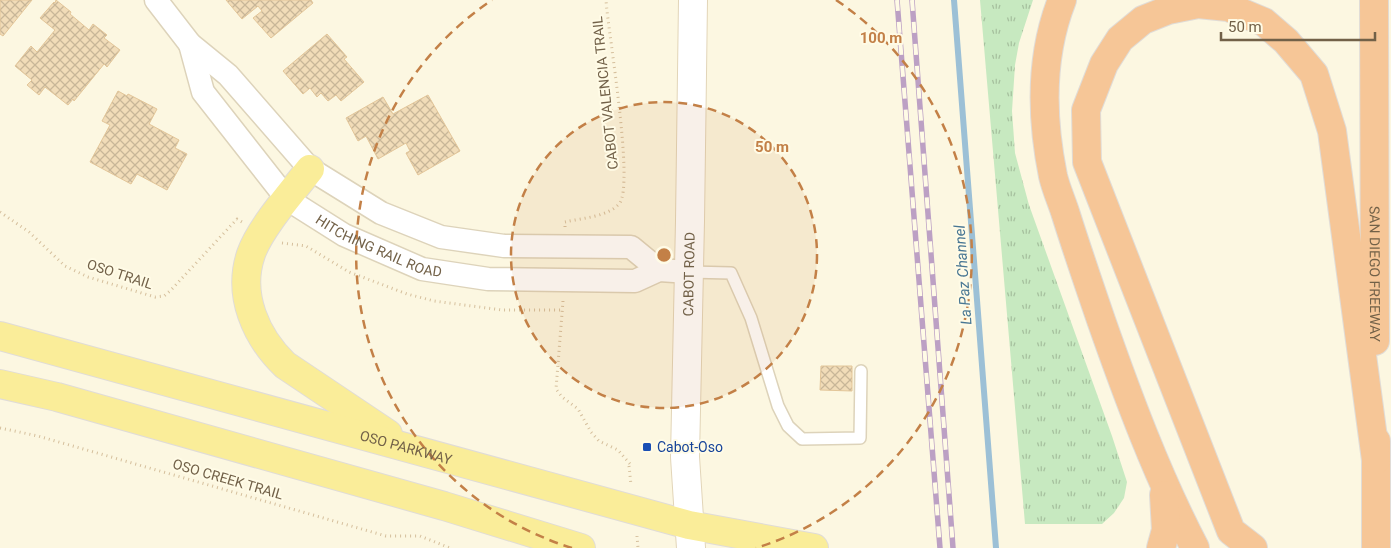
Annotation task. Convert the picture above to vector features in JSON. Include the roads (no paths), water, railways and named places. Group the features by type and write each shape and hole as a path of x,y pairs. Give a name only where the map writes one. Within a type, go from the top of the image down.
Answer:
{"highway":[{"path":"1062,0 1054,19 1046,53 1044,102 1054,177 1128,396 1194,548"},
{"name":"SAN DIEGO FREEWAY","path":"1374,0 1376,548"},
{"path":"1253,548 1231,531 1087,162 1086,110 1104,64 1120,39 1143,20 1168,10 1198,4 1228,7 1264,22 1286,41 1314,74 1332,131 1376,460"},
{"path":"1162,476 1166,530 1162,548"}],"main road":[{"name":"CABOT ROAD","path":"690,537 685,457 693,0"},
{"path":"310,169 260,236 252,254 246,274 251,314 259,332 272,352 285,365 406,446"},
{"name":"OSO PARKWAY","path":"0,336 406,446 690,537 814,548"},
{"path":"0,384 57,397 435,503 581,548"}],"street":[{"name":"HITCHING RAIL ROAD","path":"156,0 190,44 228,75 310,169 381,213 442,237 504,246 631,247 659,270"},
{"name":"HITCHING RAIL ROAD","path":"190,44 202,92 287,199 344,235 422,269 488,279 635,281 659,270 689,272"}],"lane":[{"path":"689,272 731,273 750,318 778,406 788,426 802,439 860,438 860,371"}],"waterway":[{"name":"La Paz Channel","path":"954,0 996,548"}],"railway":[{"path":"897,0 940,548"},
{"path":"912,0 953,548"}],"place":[{"name":"Cabot-Oso","path":"647,447"}]}
